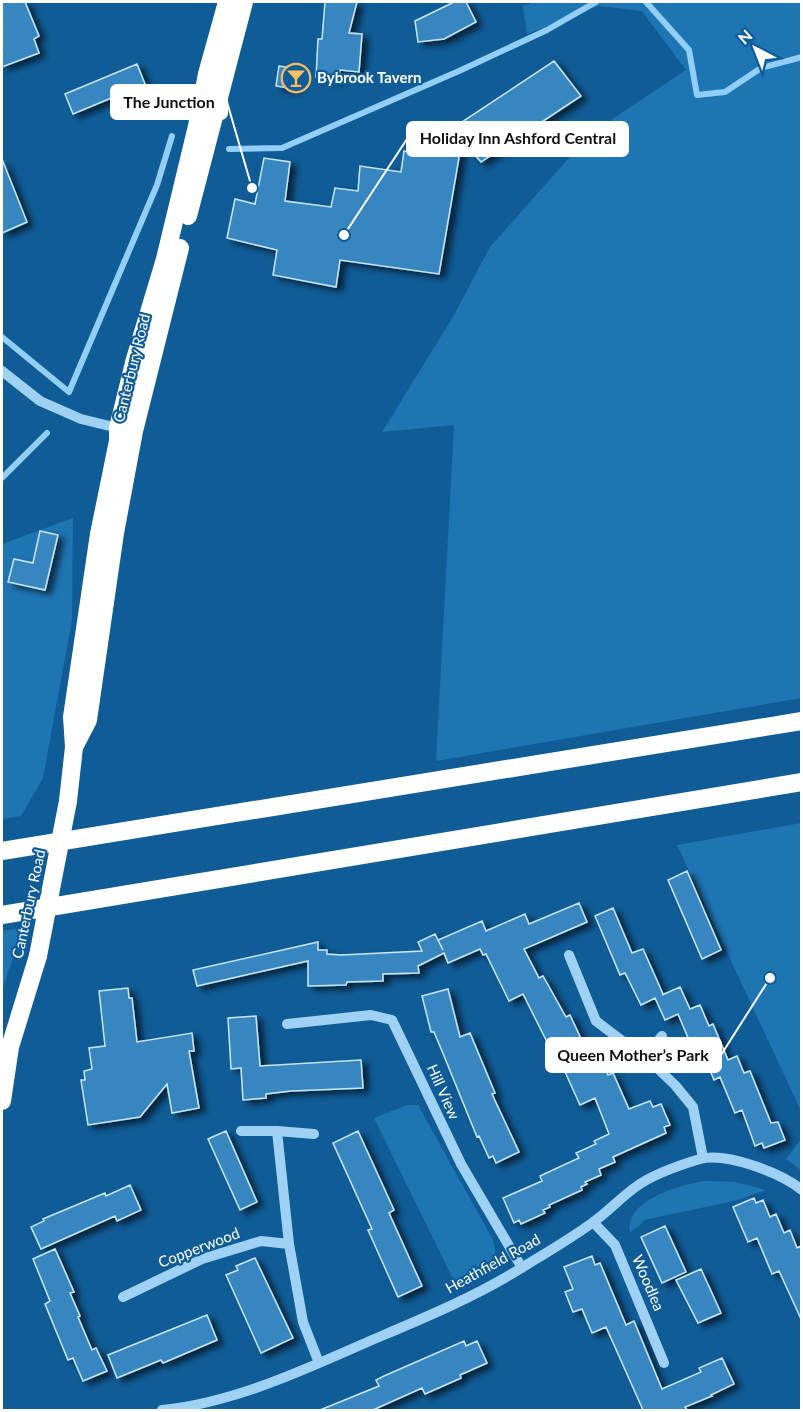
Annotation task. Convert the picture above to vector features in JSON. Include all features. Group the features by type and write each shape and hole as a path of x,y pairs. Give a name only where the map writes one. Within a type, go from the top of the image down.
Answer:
{"highway":[{"name":"Canterbury Road","path":"126,430 135,359 165,259 207,74 227,2"},
{"name":"Canterbury Road","path":"2,1101 6,1051 38,956 68,801 74,747 72,717 99,534 118,441 126,430 194,191 244,2"},
{"path":"2,851 801,721"},
{"path":"2,915 801,782"}],"street":[{"path":"2,371 40,401 81,418 126,430"},
{"path":"569,955 596,1021 675,1085 693,1107 703,1158"},
{"name":"Hill View","path":"287,1024 371,1015 392,1020 461,1164 522,1268"},
{"path":"644,1058 662,1036"},
{"path":"241,1131 314,1134"},
{"path":"277,1131 289,1244 303,1323 319,1363"},
{"name":"Heathfield Road","path":"162,1410 185,1409 247,1390 319,1363 470,1298 522,1268 593,1222 639,1184 703,1158 744,1162 790,1180 801,1190"},
{"name":"Woodlea","path":"593,1222 615,1245 664,1363"},
{"name":"Copperwood","path":"123,1297 202,1259 261,1241 289,1244"}],"shaded area":[{"path":"535,2 801,2 801,698 436,761 454,425 382,432 454,315 490,247 590,134 686,70 642,11 599,6 527,34 523,6"},
{"path":"73,518 72,620 43,778 21,816 2,819 2,544","holes":["40,532 58,536 45,590 9,581 14,559 33,563"]},
{"path":"802,823 801,1111 677,845"},
{"path":"24,927 2,990 2,931"},
{"path":"407,1105 418,1105 493,1240 495,1253 493,1259 478,1272 456,1285 374,1118"},
{"path":"801,1139 801,1170 786,1159"},
{"path":"704,1181 736,1182 766,1190 734,1201 644,1220 630,1232 631,1221 636,1211 645,1203 669,1190"}],"building":[{"path":"2,2 25,2 39,36 34,39 39,53 2,67"},
{"path":"325,2 357,2 349,33 362,34 359,72 340,70 339,79 316,77 318,39 322,39"},
{"path":"454,2 466,2 476,22 444,39 418,42 415,21"},
{"path":"554,61 581,96 481,162 462,140 439,274 340,260 336,287 273,275 277,250 227,238 235,199 255,204 264,158 290,162 285,201 331,207 335,188 358,191 360,166 401,172 404,151 426,154 431,122 459,124"},
{"path":"137,64 145,84 73,114 65,94"},
{"path":"279,66 298,69 294,89 276,86"},
{"path":"2,159 27,222 2,233"},
{"path":"40,531 58,535 45,590 8,582 14,559 33,563"},
{"path":"687,871 721,950 702,959 668,880"},
{"path":"579,903 587,922 524,949 539,978 543,976 566,1017 570,1015 590,1058 596,1055 602,1069 605,1068 608,1075 613,1073 629,1109 650,1101 653,1107 661,1104 670,1125 664,1127 666,1133 613,1157 615,1162 599,1169 601,1175 585,1182 587,1184 581,1187 582,1190 549,1205 550,1207 543,1210 545,1213 521,1224 519,1220 514,1223 503,1198 542,1181 540,1176 579,1158 576,1153 596,1144 594,1141 609,1134 595,1098 580,1105 557,1054 554,1056 523,994 509,1001 486,954 483,955 480,949 448,963 444,953 418,966 419,973 383,974 383,981 347,982 346,985 308,986 308,961 197,986 193,970 318,942 318,950 327,950 327,954 422,951 418,942 435,934 438,940 482,921 486,931 525,914 529,924"},
{"path":"613,908 632,953 643,949 662,995 680,987 690,1009 700,1005 709,1026 713,1024 728,1060 737,1056 744,1073 750,1071 771,1123 778,1122 785,1140 764,1148 762,1143 755,1146 742,1110 735,1113 720,1077 714,1080 704,1056 697,1059 678,1014 665,1020 655,998 641,1005 625,973 620,975 595,916"},
{"path":"128,988 129,998 132,998 137,1042 192,1033 194,1051 189,1051 199,1108 172,1113 167,1084 140,1117 88,1125 81,1080 85,1080 84,1071 92,1069 89,1048 105,1046 99,991"},
{"path":"448,989 460,1037 470,1033 495,1093 492,1094 519,1152 496,1163 493,1156 489,1158 479,1136 477,1137 434,1032 431,1032 422,996"},
{"path":"256,1016 260,1066 361,1060 363,1088 291,1091 266,1094 266,1098 243,1100 241,1068 231,1069 228,1018"},
{"path":"226,1131 257,1202 240,1210 208,1139"},
{"path":"358,1131 394,1210 389,1213 422,1286 398,1297 368,1230 372,1229 333,1143"},
{"path":"130,1185 141,1210 117,1221 115,1216 41,1249 31,1227 44,1221 43,1219"},
{"path":"754,1198 756,1203 763,1200 770,1217 776,1214 784,1233 790,1230 797,1248 801,1246 801,1319 779,1271 772,1274 757,1238 748,1242 733,1207"},
{"path":"665,1226 686,1272 662,1283 641,1237"},
{"path":"55,1249 74,1292 70,1293 92,1350 96,1348 107,1371 83,1381 73,1358 68,1360 45,1304 50,1301 33,1259"},
{"path":"592,1256 595,1265 600,1263 626,1325 634,1321 662,1389 701,1372 699,1368 722,1358 734,1384 685,1407 687,1410 643,1410 606,1327 592,1333 582,1309 573,1312 565,1292 573,1289 564,1267"},
{"path":"255,1258 293,1338 261,1353 226,1275 238,1270 236,1266"},
{"path":"701,1269 721,1313 698,1323 676,1280"},
{"path":"207,1315 217,1340 163,1363 161,1360 117,1378 108,1355"},
{"path":"464,1341 466,1346 477,1341 487,1363 460,1375 461,1378 425,1394 422,1388 373,1410 320,1410 379,1386 376,1380"}],"waterway":[{"path":"229,149 282,148 459,71 547,30 596,2"},
{"path":"646,2 689,50 697,95 725,92 761,68 802,57"},
{"path":"2,337 69,392 157,185 172,136"},
{"path":"2,478 47,433"}],"place":[{"name":"Bybrook Tavern","path":"296,78"},
{"name":"The Junction","path":"252,188"},
{"name":"Holiday Inn Ashford Central","path":"344,235"},
{"name":"Queen Mother’s Park","path":"770,978"}]}
